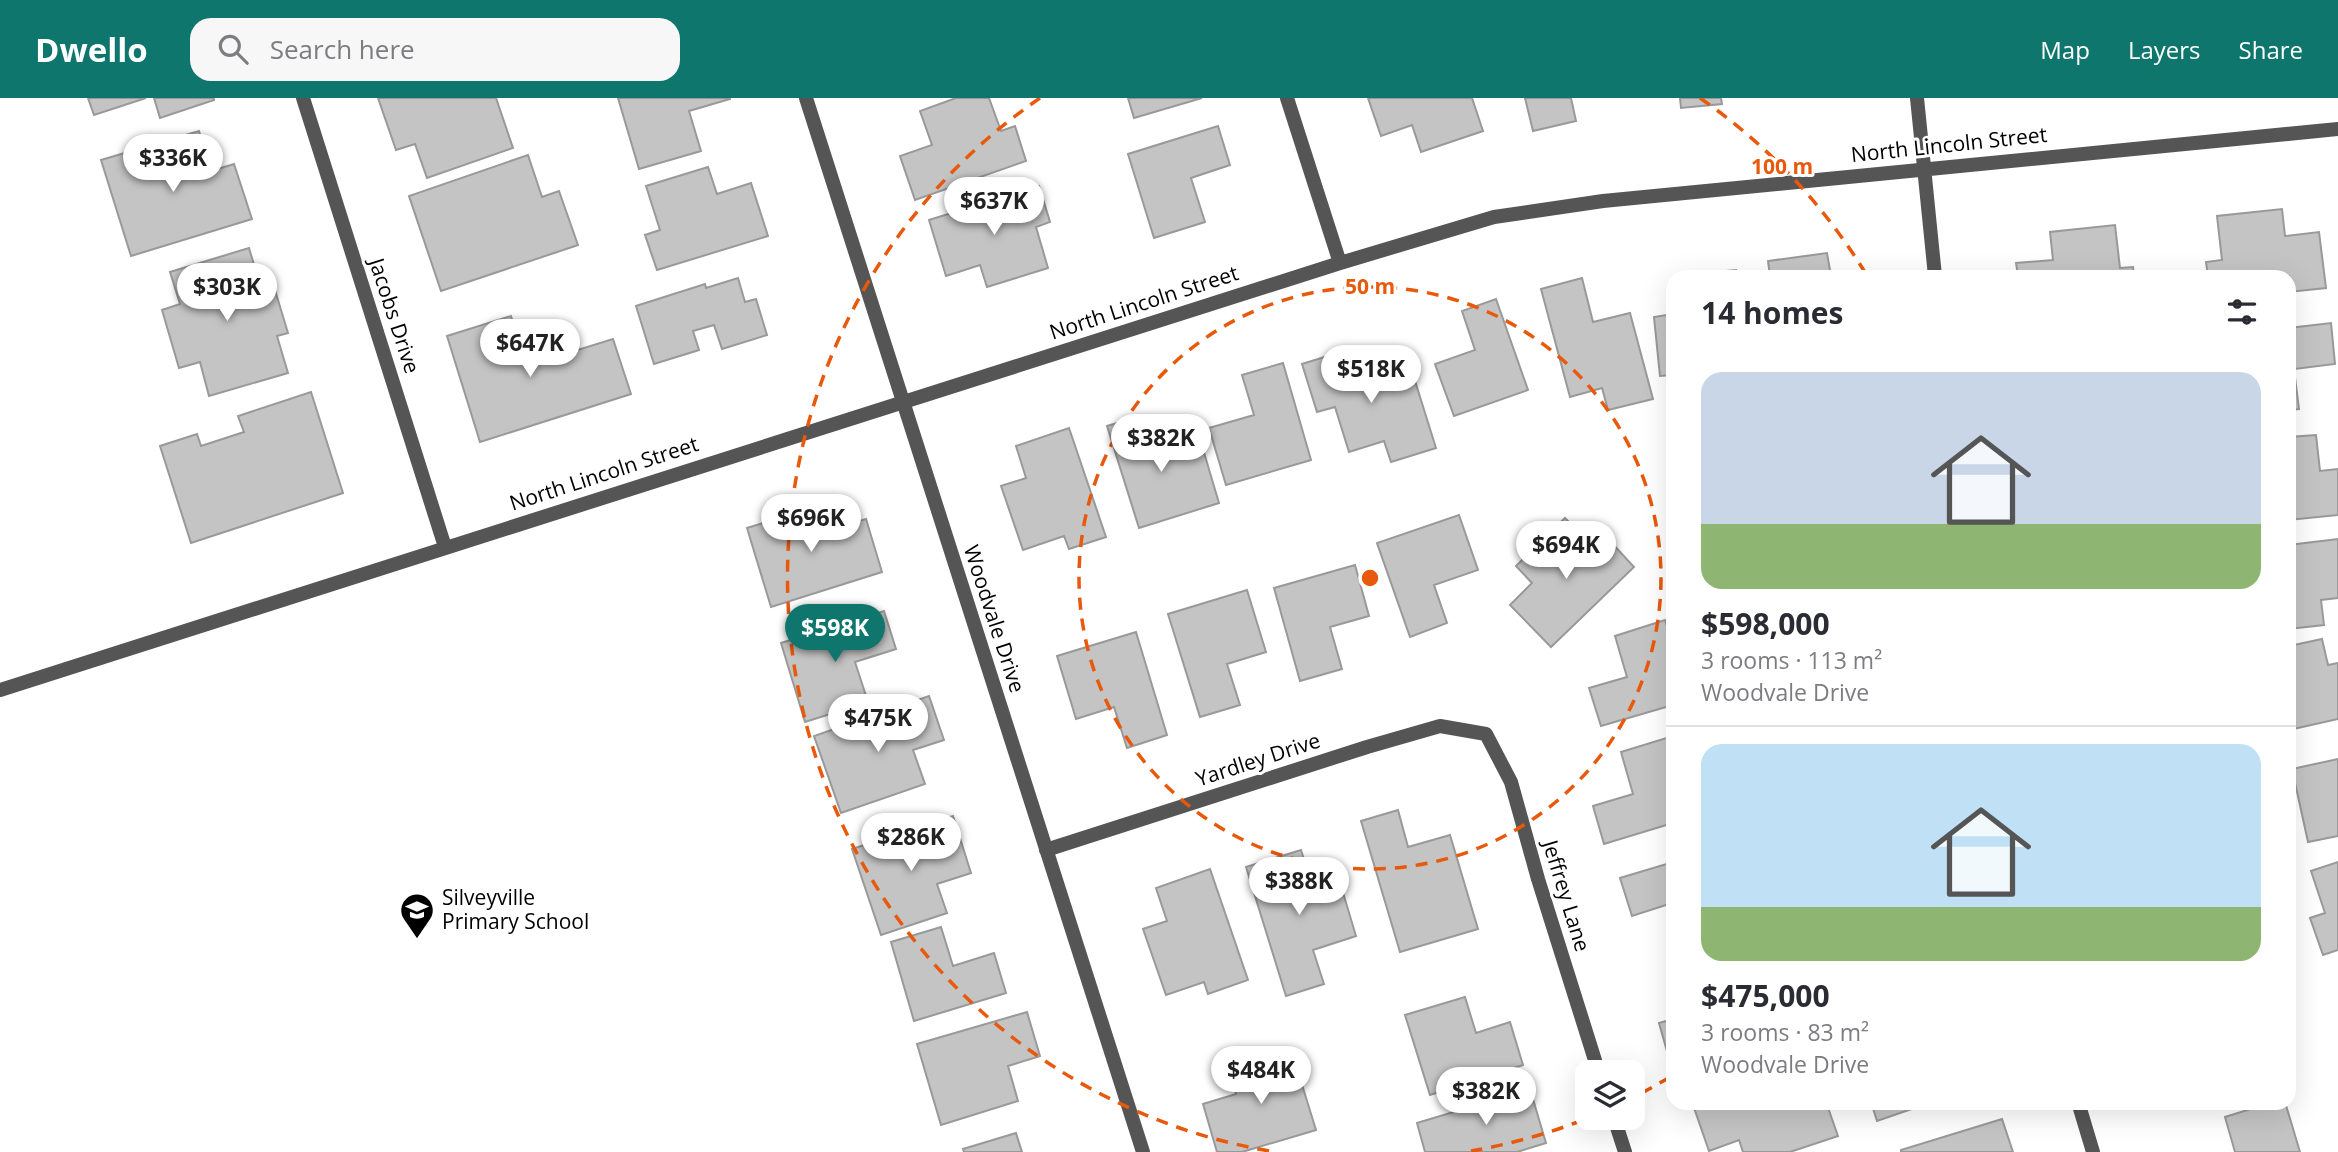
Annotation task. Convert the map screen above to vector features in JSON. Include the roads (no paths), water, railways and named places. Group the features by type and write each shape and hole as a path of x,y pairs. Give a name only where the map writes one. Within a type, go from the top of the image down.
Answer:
{"street":[{"name":"Jacobs Drive","path":"303,98 445,547"},
{"name":"Woodvale Drive","path":"806,98 1143,1152"},
{"path":"1287,98 1340,263"},
{"path":"1917,98 1934,270"},
{"name":"North Lincoln Street","path":"0,690 1340,263 1494,218 1602,201 2338,129"},
{"name":"Yardley Drive","path":"1046,850 1440,726 1486,734"},
{"name":"Jeffrey Lane","path":"1486,734 1511,782 1538,879 1595,1060"},
{"path":"2080,1110 2093,1152"},
{"path":"1618,1130 1625,1152"}],"place":[{"name":"Silveyville Primary School","path":"417,940"}]}
